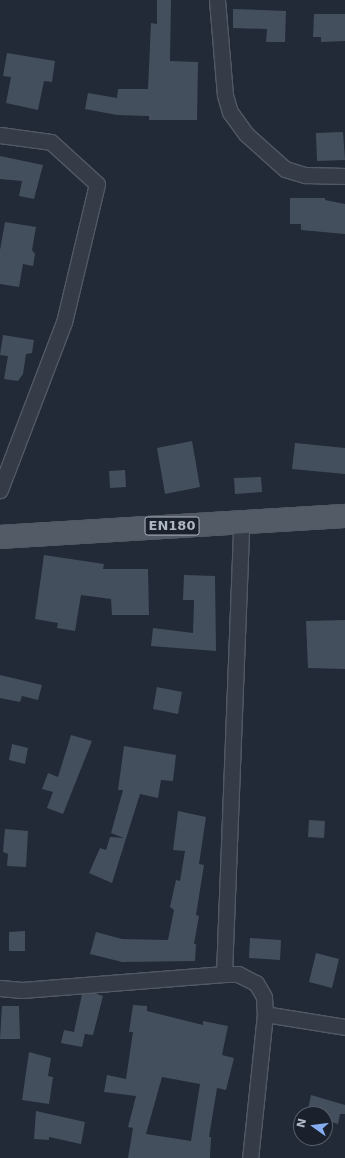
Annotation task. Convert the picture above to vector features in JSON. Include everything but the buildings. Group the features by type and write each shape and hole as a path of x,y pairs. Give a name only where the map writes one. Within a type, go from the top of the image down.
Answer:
{"main road":[{"name":"EN180","path":"0,537 345,516"}],"street":[{"path":"216,0 225,95 230,112 242,129 285,168 305,175 345,176"},
{"path":"0,135 51,142 97,184 64,322 0,490"},
{"path":"224,974 241,522"},
{"path":"0,988 22,990 224,974 238,974 256,983 264,997 265,1014 250,1158"},
{"path":"265,1014 345,1027"}]}
